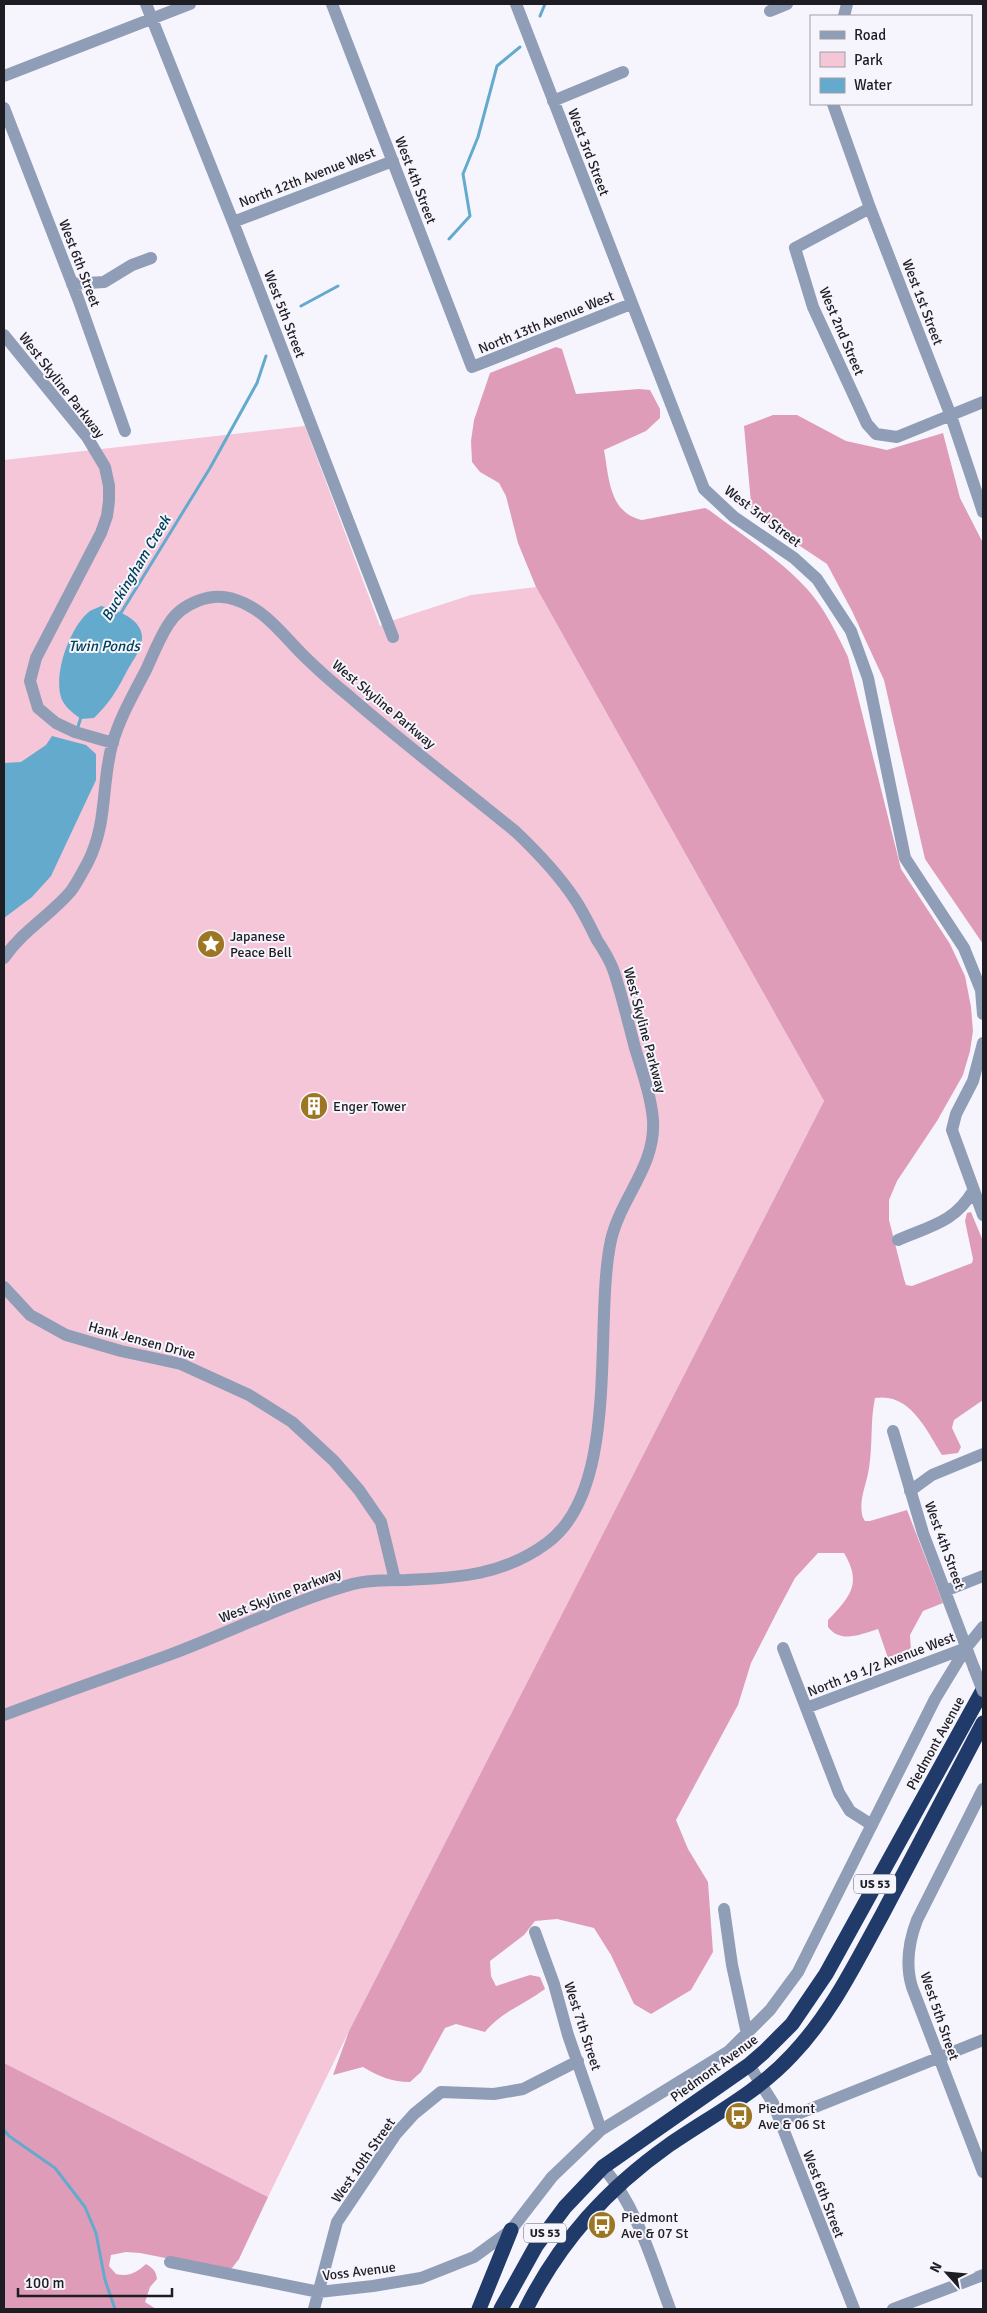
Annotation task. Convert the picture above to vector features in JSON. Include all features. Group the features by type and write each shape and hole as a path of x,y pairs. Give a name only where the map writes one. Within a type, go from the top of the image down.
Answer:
{"highway":[{"name":"Piedmont Avenue","path":"501,2309 536,2246 565,2207 603,2167 749,2065 787,2029 820,1984 983,1690"},
{"name":"US 53","path":"526,2309 550,2264 583,2220 618,2185 669,2145 762,2083 803,2043 840,1992 983,1723"},
{"path":"479,2309 511,2230"}],"street":[{"name":"West 5th Street","path":"146,4 233,222 393,637"},
{"path":"4,76 190,4"},
{"name":"West 4th Street","path":"332,4 472,367"},
{"name":"West 3rd Street","path":"516,4 704,489 734,517 794,558 817,579 850,631 868,678 905,858 964,948 981,990 983,1014"},
{"path":"770,12 787,4"},
{"path":"553,101 623,72"},
{"name":"West 1st Street","path":"833,105 870,208 951,416 983,512"},
{"name":"West 6th Street","path":"4,108 72,284 125,431"},
{"name":"North 12th Avenue West","path":"233,222 393,160"},
{"name":"West 2nd Street","path":"870,208 795,248 813,307 867,424 876,434 897,436 951,416"},
{"path":"72,284 104,282 132,265 151,258"},
{"name":"North 13th Avenue West","path":"472,367 631,304"},
{"name":"West Skyline Parkway","path":"4,335 87,437 105,467 109,486 108,516 102,532 36,658 30,681 38,708 65,728 112,743 168,625 176,614 188,605 206,598 224,597 252,607 264,616 349,697 516,832 534,850 574,898 612,966 644,1078 653,1117 653,1140 646,1164 627,1200 612,1235 606,1269 599,1411 588,1482 570,1517 549,1542 508,1566 454,1578 350,1584 296,1603 169,1655 116,1672 4,1715"},
{"path":"951,416 983,402"},
{"path":"4,958 14,944 71,890 88,862 103,820 112,743"},
{"path":"983,1043 973,1081 956,1114 952,1130 983,1215"},
{"path":"898,1240 944,1221 958,1213 965,1206 974,1191"},
{"name":"Hank Jensen Drive","path":"4,1287 30,1315 66,1334 121,1351 181,1364 249,1395 292,1422 334,1461 359,1490 381,1522 395,1580"},
{"name":"West 4th Street","path":"893,1431 922,1533 983,1690"},
{"path":"910,1492 932,1475 983,1454"},
{"path":"945,1591 983,1576"},
{"name":"Piedmont Avenue","path":"511,2230 552,2177 601,2130 729,2051 770,2010 798,1972 935,1699 966,1648 983,1627"},
{"path":"783,1648 842,1799 853,1814 872,1825"},
{"name":"North 19 1/2 Avenue West","path":"806,1708 966,1648"},
{"name":"West 5th Street","path":"983,1789 914,1928 908,1963 912,1987 983,2172"},
{"path":"724,1909 734,1974 747,2034"},
{"name":"West 7th Street","path":"535,1932 554,1984 568,2035 601,2130"},
{"path":"780,2121 983,2040"},
{"name":"West 10th Street","path":"314,2309 337,2222 396,2134 414,2114 442,2092 494,2094 523,2089 578,2061"},
{"name":"West 6th Street","path":"749,2065 762,2083 780,2121 854,2309"},
{"path":"603,2167 618,2185 639,2227 670,2309"},
{"name":"Voss Avenue","path":"170,2262 319,2292 374,2286 421,2278 474,2256 511,2230"},
{"path":"892,2309 983,2275"}],"green space":[{"path":"305,426 380,626 471,595 536,587 824,1101 349,2031 268,2197 4,2063 4,460"}],"shaded area":[{"path":"556,347 562,349 576,394 639,389 650,390 660,409 660,418 646,431 604,450 612,492 623,510 631,516 642,520 705,508 709,510 773,558 808,590 825,613 848,657 901,869 950,944 965,976 973,1031 970,1051 963,1075 937,1121 897,1181 889,1200 889,1220 906,1285 912,1286 972,1263 973,1259 965,1221 967,1213 971,1212 983,1241 983,1400 954,1420 952,1428 961,1447 958,1453 942,1455 916,1415 908,1407 898,1401 887,1398 875,1398 870,1459 861,1508 862,1516 865,1521 870,1521 907,1510 943,1603 923,1611 910,1635 911,1652 903,1660 888,1658 878,1629 858,1635 845,1636 833,1632 828,1627 828,1620 843,1604 853,1581 844,1553 818,1553 795,1578 751,1663 738,1705 676,1820 688,1849 708,1882 713,1952 691,1990 651,2014 634,2004 611,1955 594,1928 557,1919 535,1921 524,1935 490,1961 491,1976 496,1986 530,1975 540,1977 545,1989 498,2019 485,2032 456,2024 445,2028 421,2072 410,2082 385,2078 363,2067 333,2075 349,2031 824,1101 536,587 518,543 506,496 499,483 480,472 472,462 471,441 474,420 490,373"},
{"path":"773,415 797,415 846,441 887,450 943,433 960,498 983,543 983,944 925,859 884,680 852,611 827,564 752,514 744,426"},
{"path":"4,2063 268,2197 239,2259 232,2268 226,2270 126,2252 111,2255 109,2266 116,2274 121,2275 132,2274 146,2264 152,2268 157,2279 150,2287 145,2302 156,2309 4,2309"}],"water":[{"name":"Twin Ponds","path":"101,606 115,610 136,623 142,636 141,644 109,701 94,718 81,719 62,700 59,678 61,665 76,628 90,611"},
{"path":"52,736 86,745 96,754 96,780 51,876 32,897 4,918 4,763 21,762 46,745"}],"waterway":[{"name":"Buckingham Creek","path":"540,16 545,4"},
{"name":"Buckingham Creek","path":"449,239 470,216 463,174 478,137 497,66 520,47"},
{"name":"Buckingham Creek","path":"301,306 338,286"},
{"name":"Buckingham Creek","path":"119,616 210,468 257,383 266,356"},
{"name":"Buckingham Creek","path":"77,730 81,717"},
{"path":"4,2130 9,2136 55,2168 85,2207 96,2233 105,2280 115,2309"}],"place":[{"name":"Japanese Peace Bell","path":"211,944"},
{"name":"Enger Tower","path":"314,1106"},
{"name":"Piedmont Ave & 06 St","path":"739,2116"},
{"name":"Piedmont Ave & 07 St","path":"602,2225"}]}
